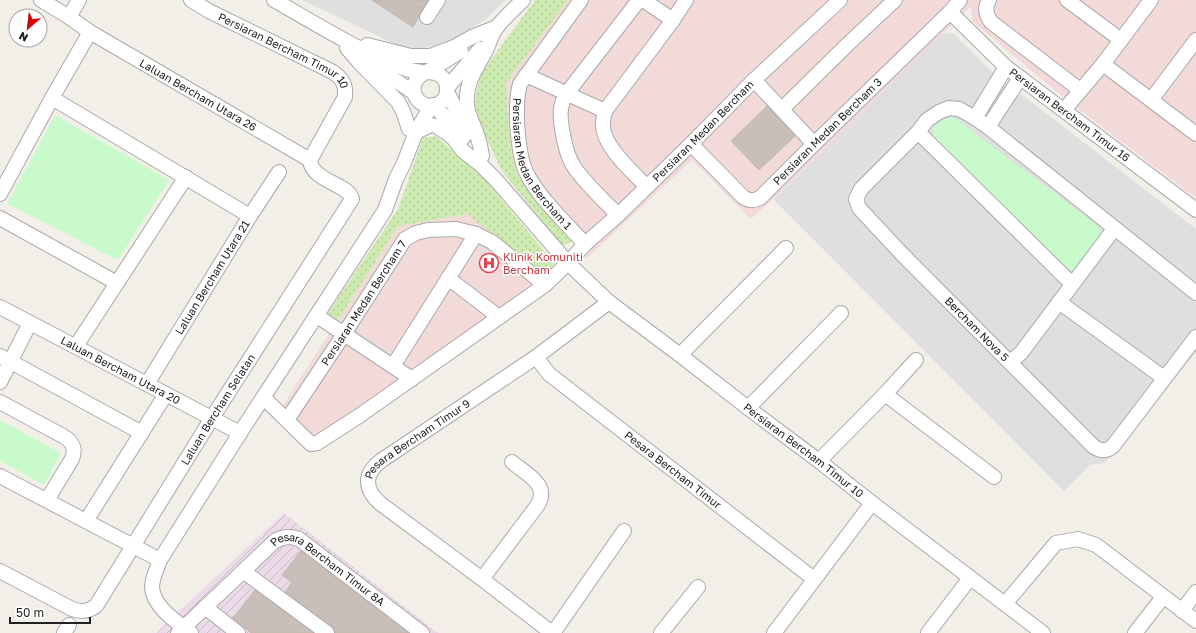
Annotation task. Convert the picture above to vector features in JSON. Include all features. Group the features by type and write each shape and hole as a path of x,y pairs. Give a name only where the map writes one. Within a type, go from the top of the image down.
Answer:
{"street":[{"name":"Laluan Bercham Utara 26","path":"41,0 90,32 310,160 310,165 316,172 349,193"},
{"path":"69,17 79,0"},
{"name":"Persiaran Bercham Timur 10","path":"190,0 209,11 333,72 340,77 345,89 345,97 310,160"},
{"path":"263,0 347,48 414,94 419,101 425,105 432,106 450,122 482,161"},
{"path":"274,0 336,36 395,66 433,72 443,77 446,82 447,90 482,161"},
{"path":"427,17 438,0"},
{"path":"184,631 158,605 154,597 152,586 160,560 240,433 385,210 396,179 399,161 412,130 432,106 442,101 447,90 467,62 492,31 523,0"},
{"name":"Persiaran Medan Bercham 1","path":"581,0 520,84 517,91 516,110 518,135 526,173 547,202 585,244"},
{"path":"618,215 574,166 564,146 560,110 567,93 640,0"},
{"path":"643,0 673,20"},
{"path":"647,187 609,145 604,134 602,124 605,111 673,20 686,0"},
{"name":"Persiaran Medan Bercham","path":"287,420 309,442 314,444 359,416 545,285 585,244 618,215 691,144 754,80 840,0"},
{"path":"782,109 895,0"},
{"name":"Persiaran Medan Bercham 3","path":"691,144 742,197 748,200 760,198 950,12 960,0"},
{"path":"989,0 986,4 986,10 987,17 991,22 1080,90"},
{"path":"1067,0 1121,40"},
{"path":"1064,110 1103,64 1151,0"},
{"name":"Persiaran Bercham Timur 16","path":"950,12 1006,67 1196,210"},
{"path":"412,130 413,86 415,80 419,76 458,54 492,31"},
{"path":"336,36 399,54 430,56 492,31"},
{"path":"482,161 478,137 468,108 467,98 470,77 486,51 492,31"},
{"path":"0,194 90,32"},
{"path":"1151,100 1196,40"},
{"path":"347,48 398,102 412,130"},
{"path":"1103,64 1196,134"},
{"path":"975,118 1006,67"},
{"path":"526,75 605,111"},
{"path":"988,127 1020,78"},
{"path":"754,80 814,144"},
{"path":"52,98 250,216"},
{"path":"1072,284 918,132 927,120 939,112 949,108 959,109 975,118 1196,293"},
{"path":"412,130 431,126 440,128 454,139 463,151 482,161"},
{"name":"Bercham Nova 5","path":"918,132 861,189 856,199 859,208 901,253 1094,447 1099,450 1110,449 1164,378"},
{"name":"Persiaran Bercham Timur 10","path":"482,161 496,180 568,263 609,302 1043,633"},
{"name":"Laluan Bercham Utara 21","path":"147,384 278,172"},
{"path":"76,346 186,177"},
{"name":"Laluan Bercham Selatan","path":"0,571 80,612 91,610 96,606 212,418 351,202 352,199 349,193"},
{"path":"0,218 117,282"},
{"name":"Persiaran Medan Bercham 7","path":"287,420 405,238 428,230 456,229 476,234 492,242 545,285"},
{"path":"1010,362 1021,353 1114,229"},
{"path":"393,366 476,234"},
{"path":"680,355 786,248"},
{"path":"448,278 499,317"},
{"name":"Pesara Bercham Timur 9","path":"553,633 374,498 369,488 368,478 373,468 382,460 536,357 609,302"},
{"path":"1059,302 1164,378 1196,337"},
{"name":"Laluan Bercham Utara 20","path":"0,307 240,433"},
{"path":"748,408 841,313"},
{"path":"317,316 412,379"},
{"path":"0,382 5,359 30,323"},
{"name":"Pesara Bercham Timur","path":"536,357 549,374 814,579"},
{"path":"5,359 142,433"},
{"path":"819,461 916,360"},
{"path":"86,521 166,394"},
{"path":"885,394 994,476"},
{"path":"264,398 287,420"},
{"path":"0,402 70,440 72,444 74,454 72,459 47,500"},
{"path":"482,579 541,501 542,491 537,482 512,462"},
{"path":"0,476 160,560"},
{"path":"774,633 872,503"},
{"path":"553,633 624,531"},
{"name":"Pesara Bercham Timur 8A","path":"184,631 205,607 275,541 286,536 299,539 422,633"},
{"path":"1005,604 1056,543 1078,539 1096,545 1196,621"},
{"path":"243,571 327,633"},
{"path":"928,633 970,578"},
{"path":"661,633 698,587"},
{"path":"1182,611 1196,592"},
{"path":"1135,633 1163,597"},
{"path":"205,607 238,633"}],"shaded area":[{"path":"302,0 506,0 486,19 456,38 422,49 399,46"},
{"path":"568,0 1196,0 1196,198 1069,102 972,21 971,6 751,219 692,160 587,258 516,173 510,145 506,83"},
{"path":"953,33 990,70 1196,229 1196,352 1105,463 1090,465 1064,491 773,199 941,34"},
{"path":"467,214 557,284 310,453 275,418 398,226"},
{"path":"284,513 438,633 157,633"}],"green space":[{"path":"535,0 568,0 506,83 510,145 516,173 573,241 562,246 502,171 473,110 480,75"},
{"path":"55,115 169,180 118,260 7,204"},
{"path":"953,117 1099,227 1099,238 1075,270 1065,270 933,138 933,128 942,119"},
{"path":"436,136 486,181 554,263 547,276 467,214 398,226 338,320 328,313 398,209 423,138"},
{"path":"0,420 61,453 44,485 0,461"}],"building":[{"path":"372,0 428,0 413,27"},
{"path":"767,106 795,136 759,170 731,141"},
{"path":"301,551 408,633 335,633 335,629 332,626 285,592 292,582 282,575"},
{"path":"255,590 313,633 251,633 233,618"}],"place":[{"name":"Klinik Komuniti Bercham","path":"489,263"}]}
